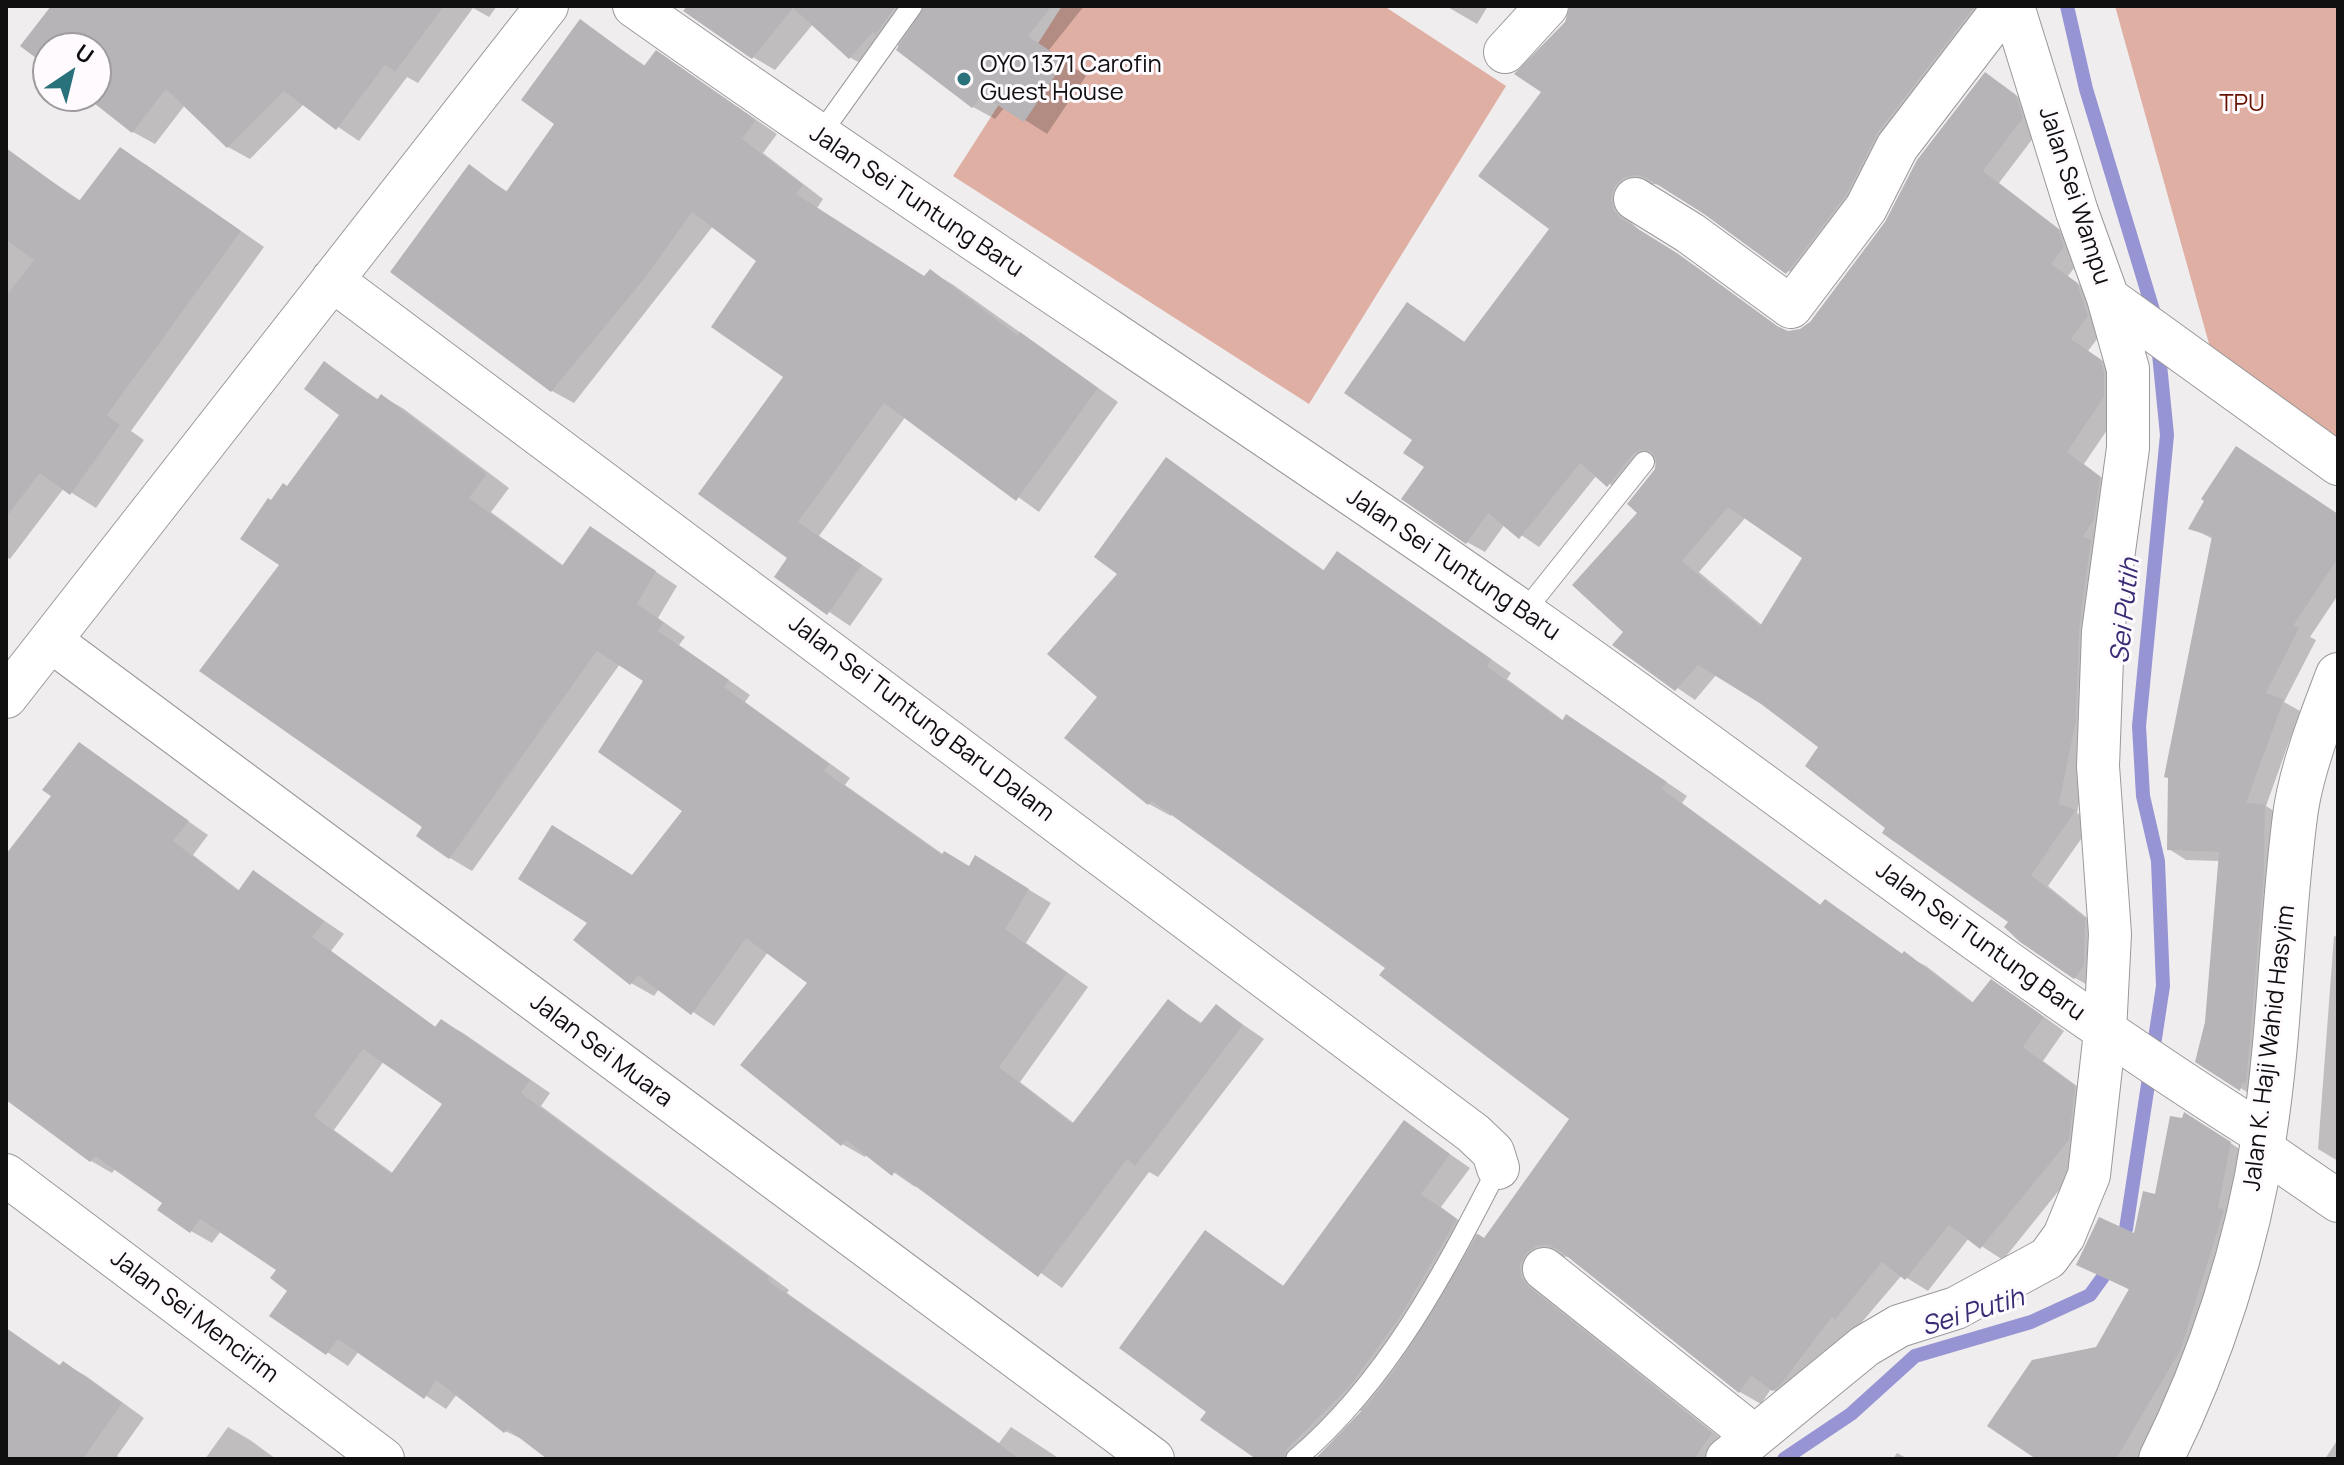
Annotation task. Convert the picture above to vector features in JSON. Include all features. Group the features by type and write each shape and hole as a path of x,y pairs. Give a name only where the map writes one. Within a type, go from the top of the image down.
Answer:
{"street":[{"path":"12,678 51,641 547,6"},
{"name":"Jalan Sei Tuntung Baru","path":"634,6 819,136 1524,612 2118,1041 2263,1142 2338,1201"},
{"path":"1505,52 1547,6"},
{"path":"1635,199 1690,233 1791,307 1866,208 1897,147 2005,6"},
{"name":"Jalan Sei Wampu","path":"1740,1447 1865,1346 1899,1326 1956,1308 2048,1258 2064,1236 2089,1175 2118,1041 2098,766 2104,619 2128,448 2128,369 2119,306 2077,212 2013,6"},
{"name":"Jalan Sei Tuntung Baru Dalam","path":"332,280 1473,1133 1493,1152 1498,1168"},
{"path":"2119,306 2338,464"},
{"name":"Jalan Sei Muara","path":"51,641 1153,1459"},
{"name":"Jalan K. Haji Wahid Hasyim","path":"2161,1459 2186,1409 2233,1270 2263,1142 2297,806 2334,697"},
{"name":"Jalan Sei Mencirim","path":"6,1175 383,1459"},
{"path":"1544,1269 1740,1447"}],"lane":[{"path":"819,136 912,6"},
{"path":"1524,612 1644,462"},
{"path":"1296,1459 1345,1413 1418,1315 1498,1168"}],"green space":[{"path":"1062,6 1384,6 1506,86 1309,404 953,176"},
{"name":"TPU","path":"2115,6 2338,6 2338,445 2211,351"}],"building":[{"path":"51,6 444,6 395,72 385,65 336,130 284,91 227,148 166,89 132,133 105,112 112,112 112,32 32,32 32,55 20,46"},
{"path":"687,6 896,6 876,34 873,32 849,59 793,8 752,59 683,11"},
{"name":"OYO 1371 Carofin Guest House","path":"925,6 1052,6 1028,36 1065,61 1024,122 982,95 972,108 896,50"},
{"path":"1570,6 1975,6 1878,132 1846,195 1786,274 1704,214 1647,178 1635,175 1623,178 1614,187 1611,199 1614,211 1622,219 1677,253 1777,326 1788,331 1800,329 1810,322 1885,222 1917,160 1985,72 2016,95 2023,118 1983,171 2058,229 2064,247 2051,264 2077,283 2088,316 2071,339 2100,359 2104,372 2104,397 2067,452 2100,477 2094,520 2083,536 2091,540 2079,631 2076,720 2059,804 2076,810 2031,875 2085,918 2084,966 2074,979 2020,942 2004,927 2008,922 1882,833 1885,828 1805,766 1818,747 1761,704 1698,665 1675,691 1612,645 1623,632 1572,585 1637,513 1627,504 1655,469 1656,458 1651,451 1634,453 1607,487 1580,463 1519,539 1488,513 1466,544 1401,499 1424,467 1403,453 1412,440 1344,393 1407,302 1464,342 1549,229 1478,176 1541,92 1514,74 1565,22","holes":["1728,507 1802,558 1760,626 1682,561"]},
{"path":"580,19 644,66 656,50 756,120 742,139 803,185 796,194 924,276 930,269 1018,336 1020,332 1098,388 1016,501 884,403 798,522 862,565 827,615 774,577 787,558 698,494 783,377 711,327 756,261 692,212 644,279 551,392 390,272 469,164 506,192 554,124 521,100"},
{"path":"120,147 241,231 107,415 120,425 70,495 40,473 6,517 6,296 34,260 6,240 6,148 79,201"},
{"path":"324,361 377,400 381,394 487,474 469,498 562,566 590,526 656,571 637,604 664,623 658,631 729,680 724,687 829,764 824,771 942,855 944,851 969,866 975,855 1029,889 1005,929 1067,973 999,1067 1072,1124 1168,999 1200,1024 1216,1004 1243,1025 1135,1166 1127,1159 1038,1277 895,1171 892,1176 846,1140 841,1146 740,1065 807,983 746,938 691,1015 638,975 630,985 573,940 587,923 518,879 552,825 632,875 682,811 598,752 643,681 597,651 449,859 416,836 422,827 199,671 279,565 240,539 268,498 271,500 283,483 287,486 339,415 304,389"},
{"path":"2236,446 2338,514 2338,558 2293,626 2299,628 2266,693 2284,699 2246,803 2265,804 2264,872 2246,1084 2242,1083 2240,1091 2195,1062 2205,1022 2219,852 2167,850 2168,778 2164,777 2212,536 2188,529 2204,501 2201,499"},
{"path":"1166,457 1323,571 1337,551 1491,659 1487,666 1562,721 1566,714 1667,782 1662,789 1820,905 1825,899 1902,954 1904,951 1972,1003 1991,979 2044,1017 2023,1047 2075,1086 2069,1140 1980,1249 1949,1225 1905,1280 1882,1262 1835,1320 1832,1317 1781,1384 1772,1391 1751,1375 1739,1393 1559,1250 1548,1245 1536,1246 1526,1254 1520,1265 1521,1277 1529,1287 1712,1433 1694,1459 1315,1459 1368,1404 1396,1368 1478,1234 1484,1238 1569,1119 1379,975 1385,968 1152,801 1148,805 1064,738 1097,697 1047,654 1117,574 1094,557"},
{"path":"79,742 189,821 173,841 238,891 253,870 324,921 312,937 435,1027 441,1019 530,1080 521,1093 769,1277 767,1280 1020,1459 547,1459 508,1429 504,1433 436,1380 424,1399 338,1339 326,1355 269,1316 287,1291 270,1278 276,1270 200,1219 190,1233 157,1210 162,1203 95,1156 90,1162 6,1100 6,854 51,796 42,790","holes":["363,1049 442,1104 391,1174 314,1116"]},
{"path":"2184,1112 2231,1142 2218,1208 2224,1209 2181,1349 2116,1459 2036,1459 1987,1426 2032,1360 2096,1347 2129,1289 2076,1265 2099,1217 2134,1233 2143,1191 2155,1194 2170,1116 2182,1118"},
{"path":"1404,1120 1450,1154 1421,1194 1457,1219 1400,1317 1349,1387 1287,1449 1283,1459 1256,1459 1200,1420 1206,1412 1119,1348 1205,1230 1283,1286"},
{"path":"6,1328 59,1366 63,1361 122,1403 83,1459 6,1459"}],"waterway":[{"name":"Sei Putih","path":"2067,6 2086,89 2156,320"},
{"name":"Sei Putih","path":"2126,1229 2163,986 2158,861 2143,796 2139,726 2167,435 2158,344"},
{"name":"Sei Putih","path":"1784,1459 1851,1414 1915,1356 2031,1322 2090,1295 2103,1277"}],"place":[{"name":"OYO 1371 Carofin Guest House","path":"964,79"}]}
